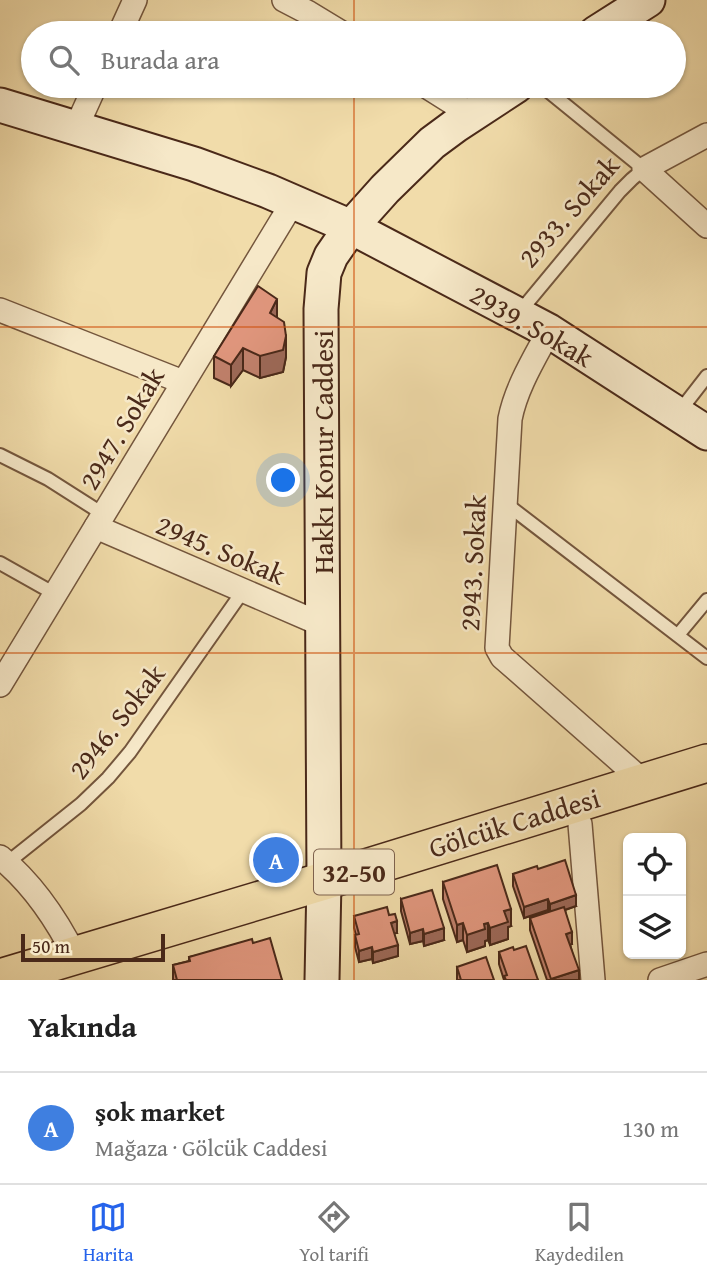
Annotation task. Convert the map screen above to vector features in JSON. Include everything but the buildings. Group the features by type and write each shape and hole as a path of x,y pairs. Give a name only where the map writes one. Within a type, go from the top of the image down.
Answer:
{"main road":[{"name":"Gölcük Caddesi","path":"324,893 644,782 707,763"},
{"name":"Gölcük Caddesi","path":"0,978 72,968 324,893 580,824 707,784"}],"street":[{"path":"125,21 135,0"},
{"path":"284,0 315,7 330,21"},
{"path":"615,21 648,0"},
{"path":"76,128 90,98"},
{"path":"445,98 472,115"},
{"name":"Hakkı Konur Caddesi","path":"322,980 324,893 321,289 324,273 331,256 351,227 410,163 432,143 498,98"},
{"name":"2939. Sokak","path":"0,105 194,164 268,191 351,227 548,331 707,433"},
{"name":"2933. Sokak","path":"644,169 707,135"},
{"path":"644,169 707,226"},
{"name":"2947. Sokak","path":"2,676 55,594 293,202"},
{"path":"0,310 184,382"},
{"name":"2943. Sokak","path":"548,331 519,389 510,419 497,641 499,653 644,782"},
{"name":"2945. Sokak","path":"99,521 243,591 323,625"},
{"path":"580,824 593,980"},
{"path":"4,860 33,889 49,910 72,968"},
{"path":"660,980 707,964"}],"lane":[{"path":"557,98 644,169"},
{"name":"2933. Sokak","path":"518,315 620,191 644,169"},
{"path":"678,413 707,376"},
{"name":"2945. Sokak","path":"0,454 60,486 99,521"},
{"path":"504,503 707,658"},
{"path":"0,563 55,594"},
{"name":"2946. Sokak","path":"4,860 81,804 108,778 130,752 243,591"},
{"path":"678,635 707,600"}],"place":[{"name":"şok market","path":"276,860"}]}
